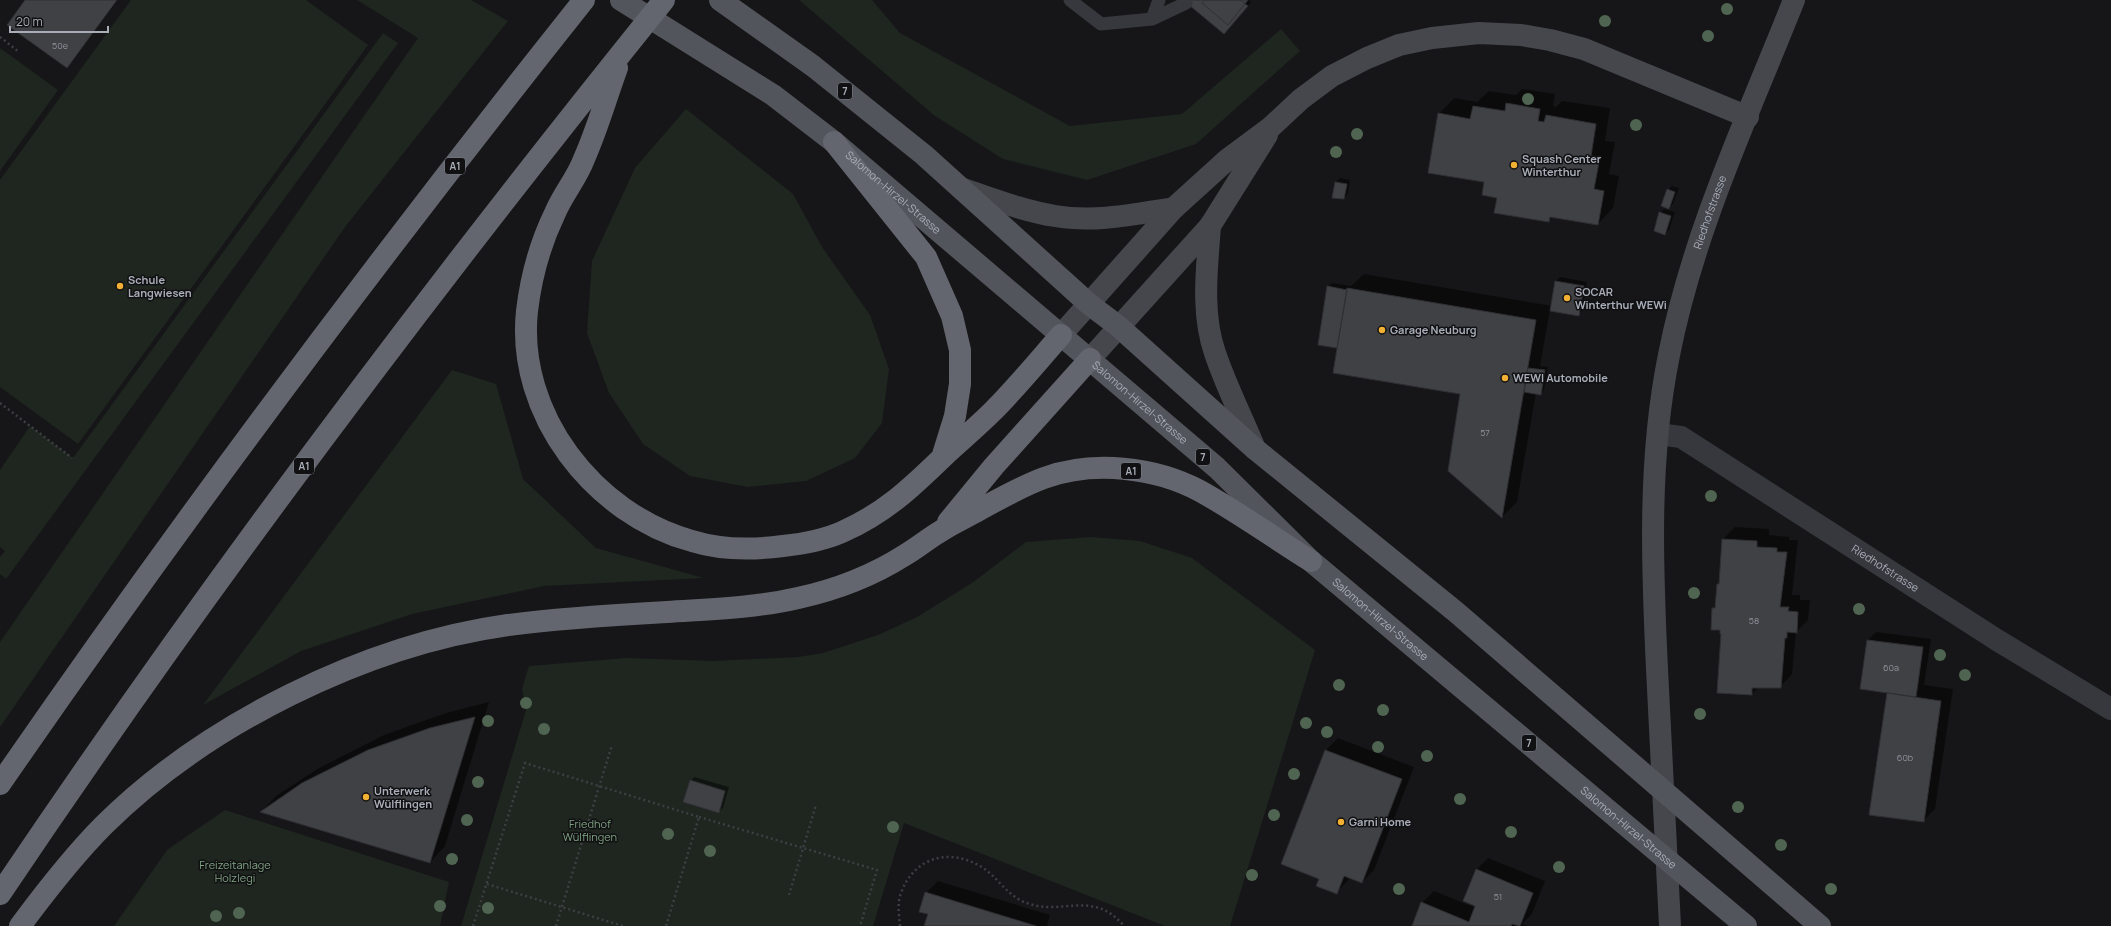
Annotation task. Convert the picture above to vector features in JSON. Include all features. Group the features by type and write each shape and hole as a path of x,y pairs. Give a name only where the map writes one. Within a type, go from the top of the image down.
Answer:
{"highway":[{"name":"A1","path":"0,894 131,705 279,499 422,309 664,0"},
{"name":"A1","path":"0,784 122,611 344,309 577,8"},
{"name":"A1","path":"624,50 584,162 554,213 543,242 533,274 527,312 526,349 531,378 543,411 561,443 582,472 607,496 634,516 661,530 692,541 722,547 760,549 799,544 841,533 881,511 914,486 994,410 1061,335"},
{"name":"A1","path":"834,142 926,257 952,316 960,350 960,384 955,416 942,458"},
{"name":"A1","path":"941,530 994,466 1090,359"},
{"name":"A1","path":"20,926 75,856 133,798 199,747 244,719 308,686 374,659 439,640 504,626 578,617 731,608 788,601 818,594 874,572 906,555 941,530 1018,489 1047,476 1076,471 1111,469 1137,471 1170,479 1199,491 1311,561"}],"main road":[{"name":"Salomon-Hirzel-Strasse","path":"621,0 773,95 834,142 1217,468 1311,561 1746,926"},
{"name":"7","path":"720,0 778,40 848,93 924,155 1089,304 1118,326 1255,449 1456,612 1820,926"}],"street":[{"name":"Riedhofstrasse","path":"1670,926 1653,594 1653,504 1658,434 1669,356 1684,290 1704,227 1794,0"},
{"path":"1061,335 1174,208 1228,160 1272,127 1301,99 1332,76 1366,58 1399,45 1432,38 1478,33 1521,35 1550,40 1584,48 1748,116"},
{"path":"1090,359 1118,326 1210,226 1246,171 1272,127"},
{"path":"963,189 1028,211 1056,217 1086,219 1121,217 1174,208"},
{"path":"1210,226 1206,274 1207,319 1214,352 1255,449"},
{"name":"Riedhofstrasse","path":"1658,434 1681,437 1997,640 2111,709"}],"lane":[{"path":"1070,0 1101,24 1152,19 1186,3"},
{"path":"1152,19 1159,0"}],"path":[{"path":"0,37 19,52"},
{"path":"0,403 72,458"},
{"path":"556,926 612,745"},
{"path":"473,926 525,763 877,870 860,926"},
{"path":"789,895 816,805"},
{"path":"666,926 699,817"},
{"path":"900,926 898,910 901,893 911,874 928,860 941,857 962,857 982,866 1005,889 1022,901 1043,907 1064,907 1084,904 1102,908 1124,926"},
{"path":"487,884 622,926"}],"green space":[{"name":"Schule Langwiesen","path":"131,0 306,0 368,45 78,444 0,387 0,180"},
{"path":"357,0 471,0 508,21 345,227 0,727 0,642 418,38"},
{"path":"799,0 872,0 900,33 1070,126 1182,114 1281,29 1300,51 1196,144 1087,180 1003,159 935,116"},
{"path":"383,33 398,43 6,579 0,574 0,557 5,551 0,547 0,470 30,426 73,458"},
{"path":"0,48 58,90 0,171"},
{"path":"686,109 793,194 822,247 870,315 889,369 882,423 855,458 806,481 748,487 690,476 643,444 609,393 587,333 592,261 635,168"},
{"path":"452,370 496,384 523,479 596,548 704,578 544,586 412,614 301,651 203,705"},
{"name":"Friedhof Wülflingen","path":"1091,537 1140,541 1192,558 1315,650 1230,926 1165,926 904,823 873,926 461,926 526,710 522,689 529,666 626,658 713,661 798,657 823,653 878,635 917,617 972,583 1026,542"},
{"name":"Freizeitanlage Holzlegi","path":"225,810 449,882 440,926 114,926 167,850"}],"building":[{"path":"25,0 117,0 67,68 7,25"},
{"path":"1183,0 1240,0 1248,6 1224,34"},
{"path":"1205,0 1248,0 1228,25 1202,3"},
{"name":"Squash Center Winterthur","path":"1506,103 1540,109 1538,121 1544,122 1546,115 1596,124 1591,156 1600,157 1594,189 1604,191 1598,225 1550,217 1549,222 1494,213 1497,198 1482,195 1484,182 1428,173 1438,113 1470,119 1473,106 1505,111"},
{"path":"1335,182 1347,184 1344,199 1332,198"},
{"path":"1667,189 1675,192 1669,209 1661,206"},
{"path":"1659,212 1671,216 1665,235 1654,231"},
{"name":"SOCAR Winterthur WEWi","path":"1555,281 1584,286 1579,316 1550,311"},
{"path":"1327,286 1347,290 1337,348 1318,345"},
{"path":"1347,288 1536,320 1502,518 1448,471 1460,394 1333,373"},
{"path":"1528,368 1545,370 1541,395 1524,392"},
{"path":"1722,539 1757,541 1757,547 1777,548 1777,552 1787,552 1780,607 1789,607 1788,611 1798,612 1797,633 1787,632 1787,638 1785,638 1781,688 1752,688 1752,695 1717,693 1721,634 1720,630 1711,630 1712,608 1715,608 1717,584 1719,584"},
{"path":"1867,640 1923,647 1916,697 1860,689"},
{"path":"1887,693 1941,701 1924,822 1869,815"},
{"name":"Unterwerk Wülflingen","path":"475,717 430,863 260,812 302,783 368,750 430,728"},
{"name":"Garni Home","path":"1325,750 1402,779 1362,883 1344,876 1337,894 1316,886 1319,879 1281,864"},
{"path":"690,780 725,791 719,813 683,802"},
{"path":"1476,869 1533,893 1520,926 1512,924 1511,926 1412,926 1421,902 1469,922 1475,906 1463,901"},
{"path":"925,892 1036,926 924,926 928,914 919,912"}],"place":[{"name":"Squash Center Winterthur","path":"1514,165"},
{"name":"Schule Langwiesen","path":"120,286"},
{"name":"SOCAR Winterthur WEWi","path":"1567,298"},
{"name":"Garage Neuburg","path":"1382,330"},
{"name":"WEWI Automobile","path":"1505,378"},
{"name":"Unterwerk Wülflingen","path":"366,797"},
{"name":"Garni Home","path":"1341,822"}]}
